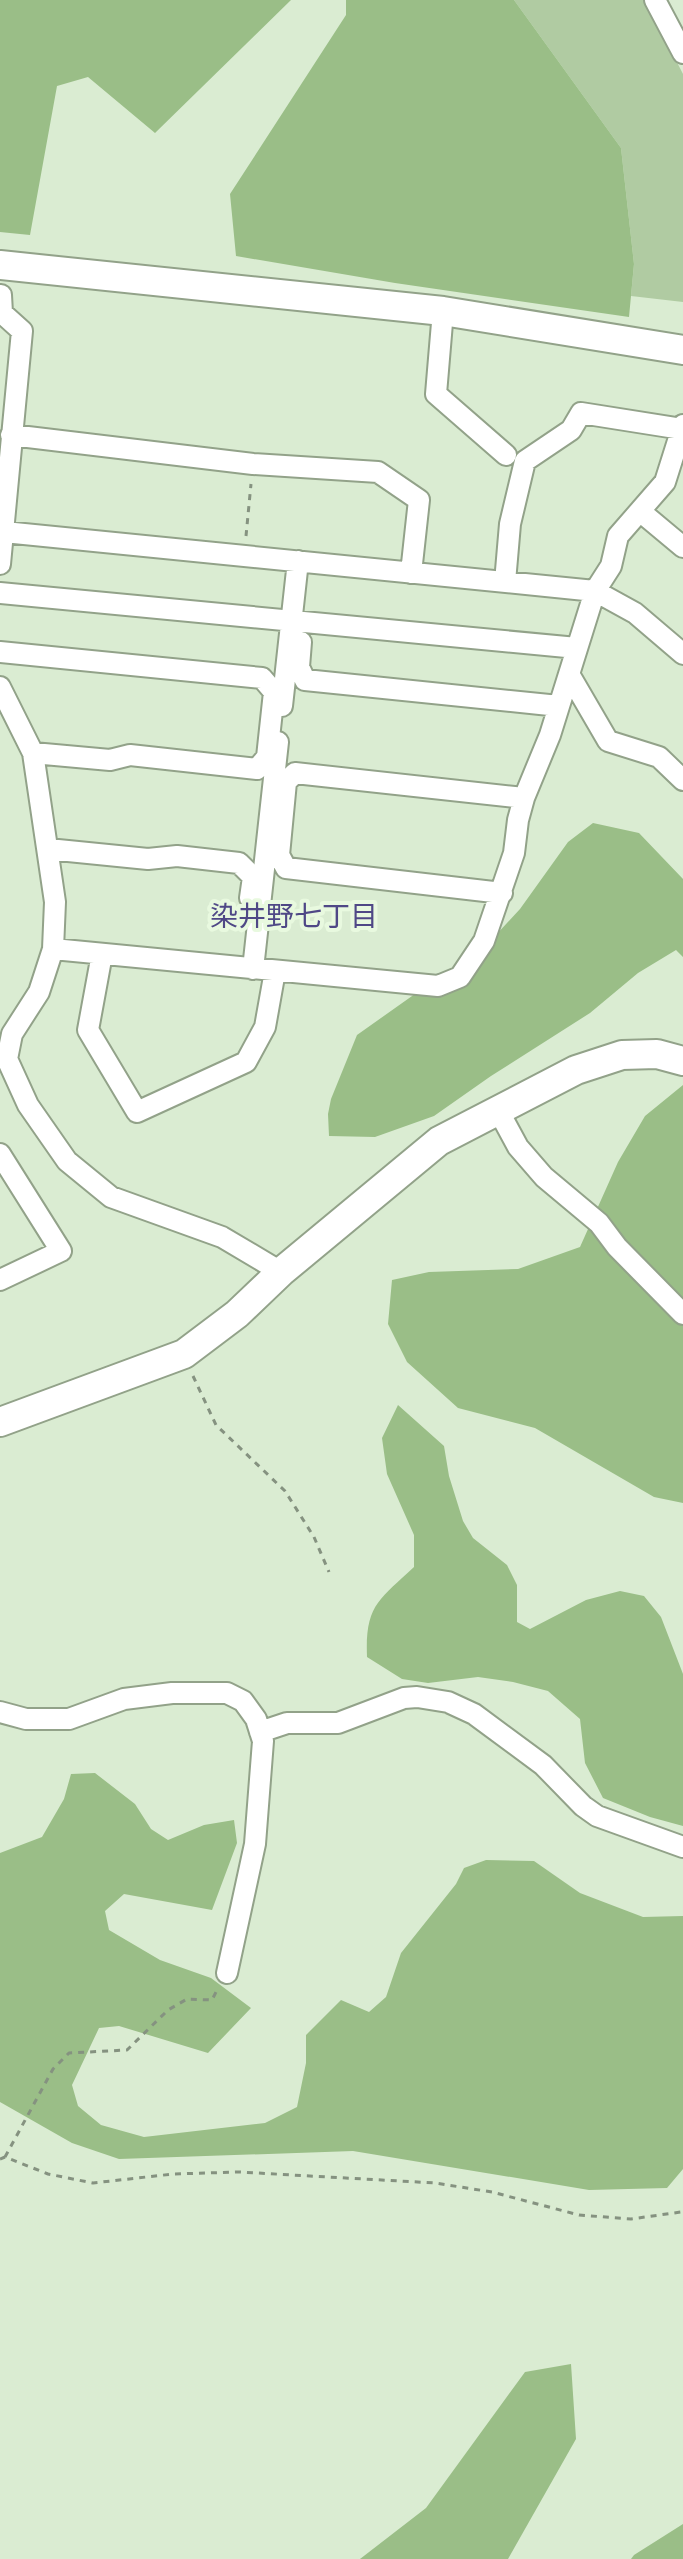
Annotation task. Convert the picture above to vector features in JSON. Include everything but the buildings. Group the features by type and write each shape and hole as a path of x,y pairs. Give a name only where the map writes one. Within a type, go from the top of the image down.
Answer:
{"street":[{"path":"655,0 683,53"},
{"path":"0,265 443,311 683,350"},
{"path":"0,564 22,331 2,313 1,295"},
{"path":"443,311 436,394 506,455"},
{"path":"53,949 438,986 460,977 484,941 502,893 514,853 524,798 550,735 595,591 611,566 618,536 665,482 682,427 581,413 571,430 525,461 510,524 505,582"},
{"path":"11,435 253,464 378,472 419,500 411,573"},
{"path":"641,512 682,545"},
{"path":"4,532 595,591 635,613 683,654"},
{"path":"247,968 303,562"},
{"path":"0,593 577,648"},
{"path":"297,622 299,667 305,680 559,706"},
{"path":"0,652 262,678 274,692 267,757 257,769 130,755 110,760 33,753"},
{"path":"569,674 608,741 659,757 683,780"},
{"path":"0,687 8,721 33,753 55,902 53,949 39,992 12,1034 2,1060 28,1105 67,1161 111,1197 222,1237 281,1272"},
{"path":"502,893 286,868 279,855 286,782 295,773 524,798"},
{"path":"48,849 148,859 177,856 239,863 253,877 247,968"},
{"path":"102,954 88,1030 137,1112 246,1062 265,1027 275,971"},
{"path":"0,1422 184,1354 237,1314 281,1272 439,1141 576,1070 622,1055 657,1054 683,1061"},
{"path":"498,1110 518,1147 544,1177 599,1223 617,1247 683,1314"},
{"path":"0,1154 61,1251 0,1280"},
{"path":"0,1712 26,1719 69,1719 124,1699 172,1693 227,1693 243,1701 256,1719 263,1741 255,1844 227,1973"},
{"path":"260,1732 287,1723 338,1723 404,1698 448,1702 474,1714 543,1765 597,1816 683,1847"}],"path":[{"path":"244,556 253,464"},
{"path":"184,1354 216,1425 285,1491 314,1537 329,1572"},
{"path":"227,1973 212,2000 187,1999 168,2010 127,2050 69,2053 53,2069 3,2158 48,2174 93,2183 173,2174 239,2172 435,2183 492,2192 579,2215 631,2219 681,2212 683,2215"}],"green space":[{"path":"0,0 291,0 155,133 88,77 57,86 30,235 0,232"},
{"path":"346,0 514,0 621,148 634,264 629,317 236,256 230,194 346,15"},
{"path":"514,0 645,0 683,74 683,302 631,296 634,264 621,148"},
{"path":"593,823 639,833 683,879 683,957 676,950 638,973 590,1013 434,1116 375,1137 329,1136 331,1099 357,1035 429,984 470,963 520,909 568,842"},
{"path":"683,1085 683,1503 654,1497 535,1428 458,1408 407,1362 388,1324 392,1280 429,1272 518,1269 580,1247 618,1162 645,1116"},
{"path":"398,1405 444,1446 449,1476 463,1521 473,1538 507,1565 517,1585 517,1622 530,1629 586,1600 620,1591 644,1596 661,1617 683,1674 683,1826 650,1817 603,1798 585,1763 580,1719 548,1691 478,1677 428,1683 402,1679 367,1657 372,1614 383,1596 414,1567 414,1535 387,1474 382,1438"},
{"path":"95,1773 135,1804 151,1829 168,1840 204,1825 234,1820 237,1843 212,1910 124,1894 105,1911 109,1930 160,1960 211,1978 251,2008 208,2053 119,2026 99,2028 72,2085 78,2106 101,2125 144,2137 265,2123 297,2107 306,2063 306,2035 341,2000 369,2012 386,1997 401,1953 456,1884 464,1868 486,1860 534,1861 580,1893 643,1917 683,1916 683,2169 667,2188 589,2190 353,2151 119,2159 72,2143 0,2102 0,1853 42,1837 64,1799 71,1774"},
{"path":"571,2364 576,2439 508,2559 360,2559 426,2508 525,2372"},
{"path":"683,2524 683,2559 631,2559 634,2555"}],"district":[{"name":"染井野七丁目","path":"294,916"}]}
